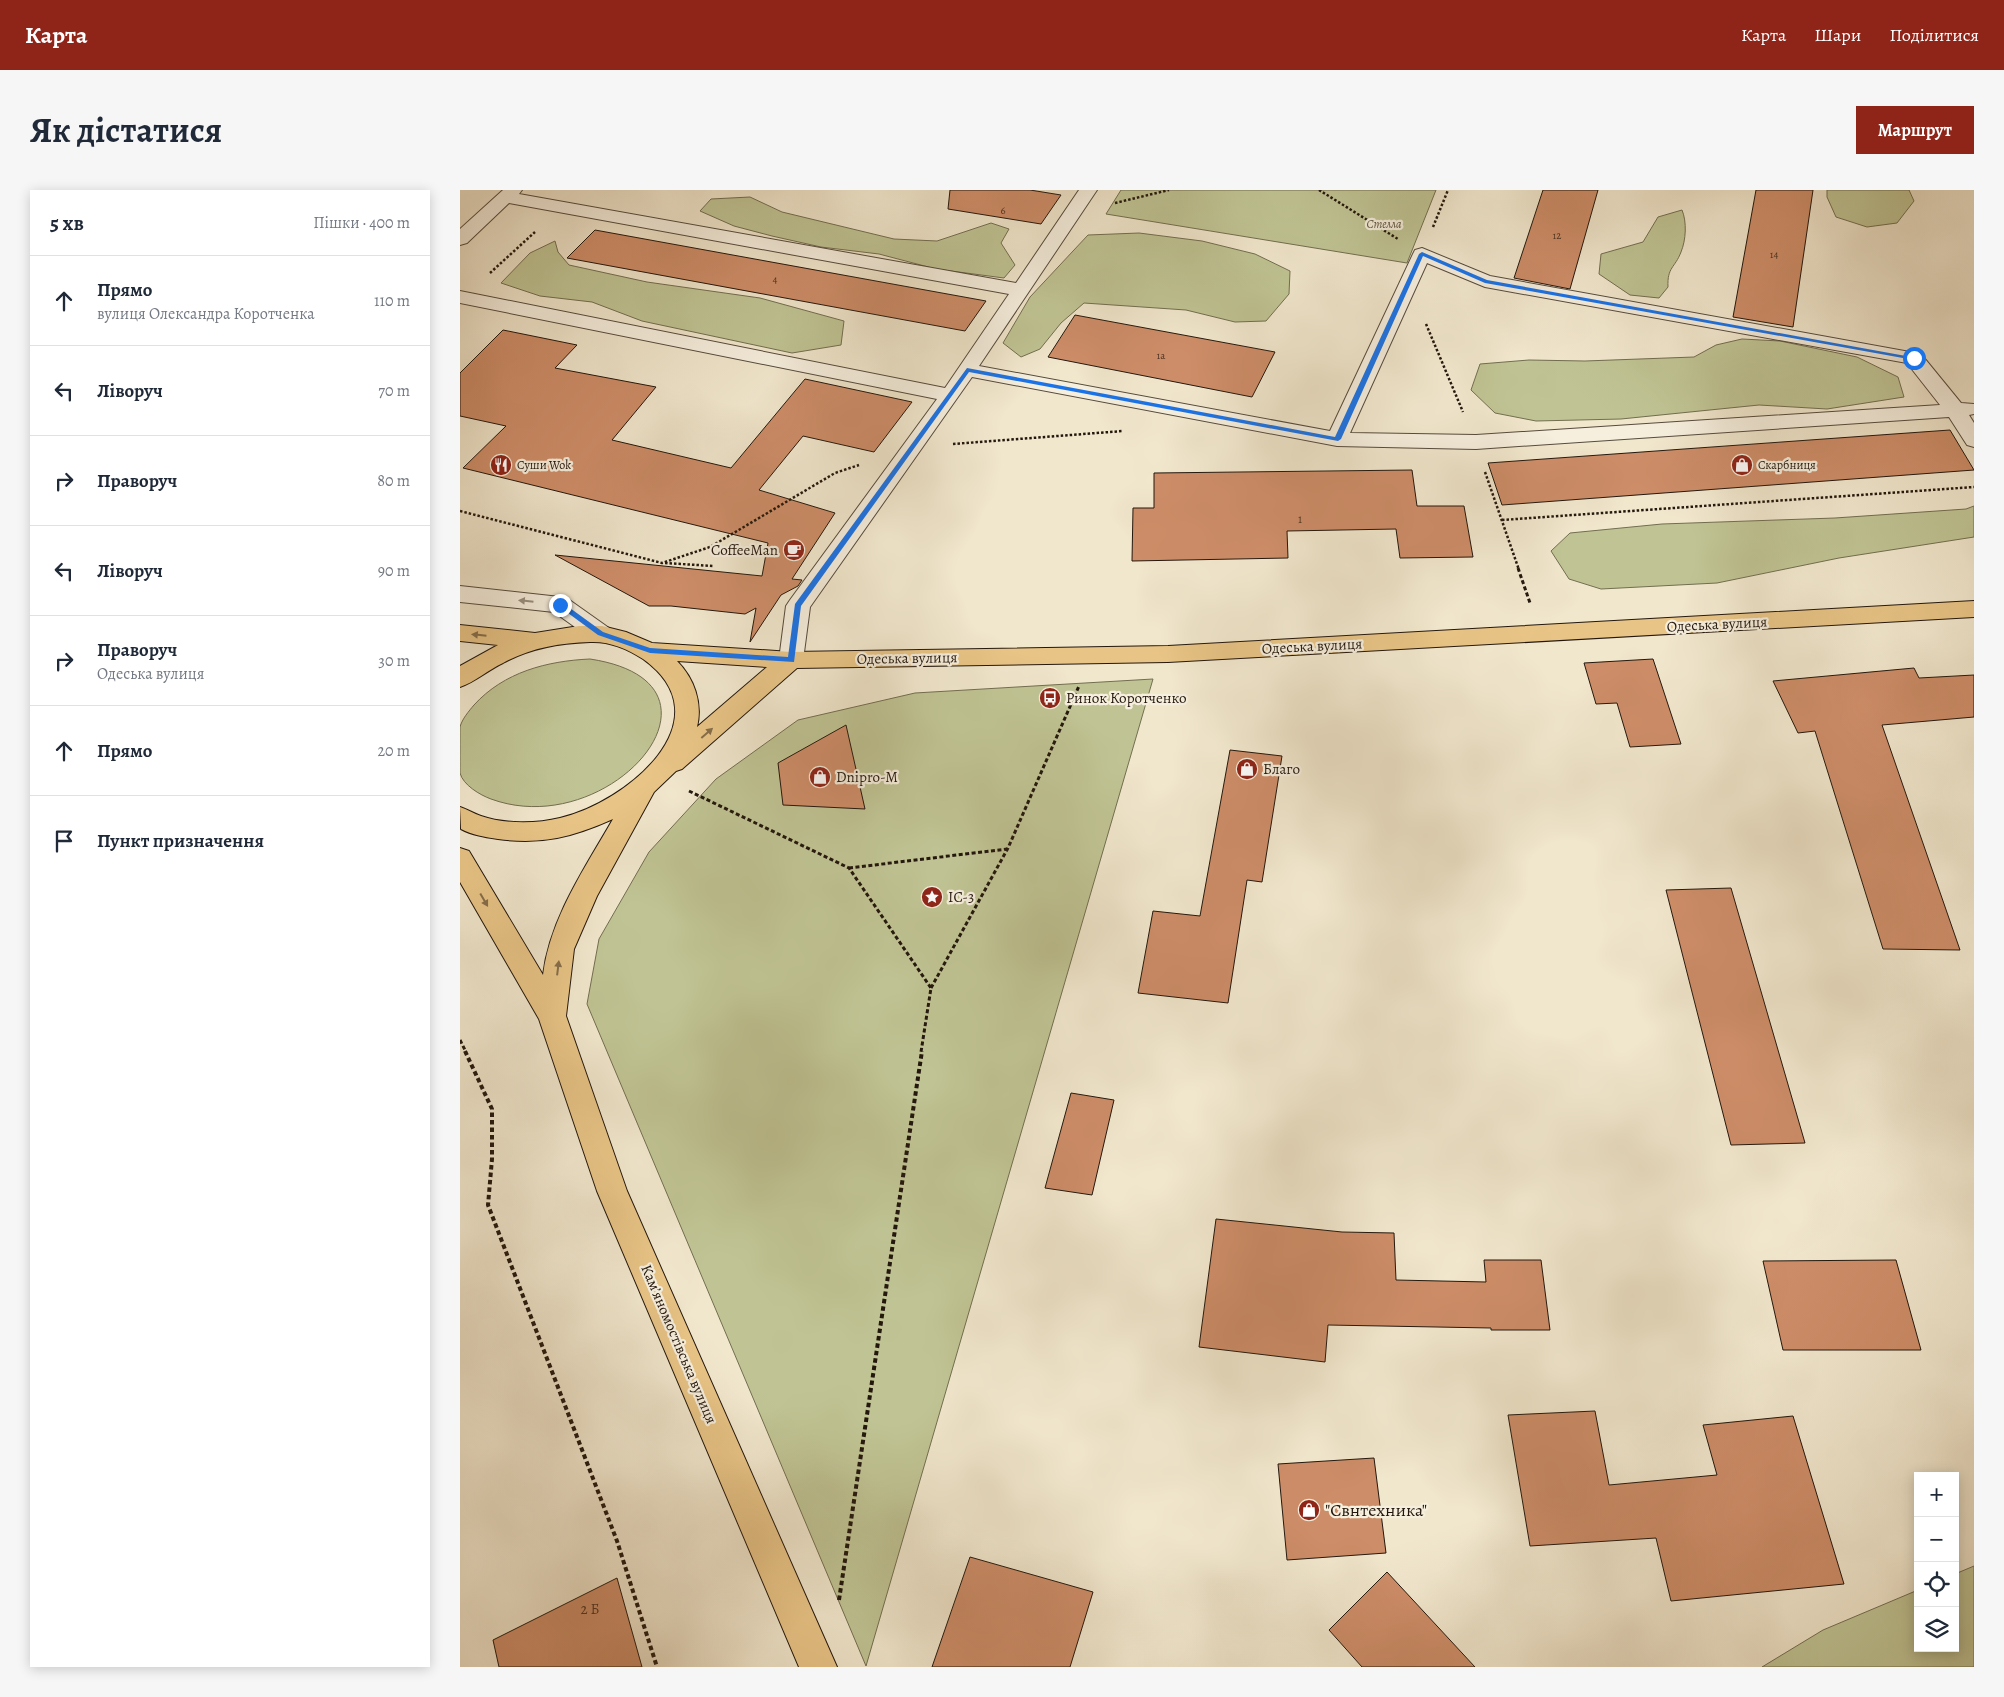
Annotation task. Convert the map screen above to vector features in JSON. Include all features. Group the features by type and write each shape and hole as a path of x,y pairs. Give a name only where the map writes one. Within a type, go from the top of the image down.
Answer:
{"main road":[{"name":"Одеська вулиця","path":"650,651 791,660 1178,654 1974,610"},
{"path":"460,633 534,641 600,634 650,651 672,668 685,692 687,719 678,748 650,782"},
{"path":"460,678 475,666 534,641"},
{"path":"460,817 474,825 536,832 582,822 624,803 791,660"},
{"name":"Камʼяномостівська вулиця","path":"552,1016 560,949 584,894 650,782"},
{"name":"Камʼяномостівська вулиця","path":"460,858 552,1016 612,1191 818,1667"}],"street":[{"path":"791,660 798,606 950,395 1088,190"},
{"path":"460,239 510,193 561,207 1021,290"},
{"path":"460,212 485,216"},
{"path":"1338,439 1422,254 1485,281 1914,358 1965,410 1974,440"},
{"path":"462,297 950,395"},
{"path":"967,370 1338,439 1476,442 1965,410"},
{"path":"460,594 560,605 600,634"}],"path":[{"path":"1073,213 1169,190"},
{"path":"1319,190 1422,254"},
{"path":"462,297 561,207"},
{"path":"1502,520 1974,487"},
{"path":"662,563 713,566"},
{"path":"839,1600 931,988 1008,848 1092,656"},
{"path":"650,782 849,868 1008,848"},
{"path":"849,868 931,988"},
{"path":"460,1040 492,1109 492,1159 488,1205 617,1541 658,1667"}],"green space":[{"name":"Стелла","path":"1121,190 1436,190 1407,263 1106,214"},
{"path":"1827,190 1909,190 1914,201 1897,223 1867,227 1836,217 1827,197"},
{"path":"750,197 782,212 894,239 937,241 991,223 1009,229 1001,243 1015,265 1004,278 936,269 879,254 821,247 772,236 734,226 700,211 711,199"},
{"path":"1682,210 1685,225 1683,247 1670,271 1668,287 1659,298 1630,295 1599,274 1601,254 1643,242 1658,217"},
{"path":"1139,233 1202,241 1255,254 1290,271 1289,294 1266,321 1235,322 1186,310 1084,303 1061,323 1040,349 1021,357 1003,343 1030,297 1088,235"},
{"path":"555,241 558,252 569,265 647,282 760,298 844,321 841,345 792,353 642,321 592,302 540,296 501,283 530,253"},
{"path":"1742,339 1780,341 1857,357 1898,377 1904,397 1827,409 1759,405 1621,419 1536,421 1495,413 1471,390 1480,364 1529,360 1585,361 1694,357 1716,345"},
{"path":"1974,506 1974,537 1839,558 1717,583 1601,589 1569,579 1551,551 1570,533 1662,524 1835,518 1966,509"},
{"path":"590,659 636,674 658,697 660,725 645,754 617,780 579,799 536,807 491,799 468,785 460,773 460,727 474,705 499,684 527,670 558,662"},
{"path":"1153,679 866,1666 587,1004 599,939 649,852 716,779 798,720 915,693"},
{"path":"1974,1566 1974,1667 1762,1667 1823,1630 1914,1592 1914,1652 1959,1652 1959,1572"}],"building":[{"path":"950,190 1030,190 1061,195 1041,224 948,209"},
{"path":"1543,190 1598,190 1570,289 1514,278"},
{"path":"1756,190 1813,190 1793,327 1733,317"},
{"path":"595,230 986,301 965,331 567,258"},
{"path":"1075,315 1275,352 1252,397 1048,357"},
{"path":"503,330 577,345 555,368 656,387 612,440 731,468 805,379 912,402 874,452 803,436 759,490 835,513 792,579 802,580 798,586 781,595 750,642 756,608 745,614 671,606 649,606 555,555 762,576 768,543 463,468 506,426 460,416 460,373"},
{"path":"1950,430 1974,470 1502,505 1488,463"},
{"path":"1412,470 1417,506 1464,506 1473,557 1400,558 1396,529 1287,531 1288,558 1132,561 1133,508 1154,508 1154,473"},
{"path":"1653,659 1681,744 1630,747 1617,703 1596,704 1584,663"},
{"path":"1914,668 1919,678 1974,675 1974,717 1882,725 1960,950 1883,949 1815,731 1798,733 1773,681"},
{"path":"846,725 865,809 783,805 778,763"},
{"path":"1230,750 1282,756 1262,882 1247,880 1228,1003 1138,993 1153,911 1200,916"},
{"path":"1731,888 1805,1143 1731,1145 1666,890"},
{"path":"1071,1093 1114,1100 1092,1195 1045,1188"},
{"path":"1216,1219 1342,1232 1394,1233 1396,1280 1486,1282 1484,1260 1541,1260 1550,1330 1328,1325 1325,1362 1199,1347"},
{"path":"1896,1260 1921,1350 1783,1350 1763,1261"},
{"path":"1595,1411 1609,1485 1717,1475 1703,1425 1793,1416 1844,1584 1671,1601 1656,1538 1530,1546 1508,1415"},
{"path":"1374,1458 1386,1553 1287,1560 1278,1464"},
{"path":"970,1557 1093,1592 1070,1667 932,1667"},
{"path":"1387,1572 1475,1667 1362,1667 1329,1630"},
{"path":"617,1578 642,1667 499,1667 493,1640"}],"place":[{"name":"Суши Wok","path":"501,465"},
{"name":"Скарбниця","path":"1742,465"},
{"name":"CoffeeMan","path":"794,550"},
{"name":"Ринок Коротченко","path":"1050,698"},
{"name":"Благо","path":"1247,769"},
{"name":"Dnipro-M","path":"820,777"},
{"name":"ІС-3","path":"932,897"},
{"name":"\"Свнтехника\"","path":"1309,1510"}],"route":[{"path":"560,605 600,634 650,651 791,660 798,606 967,370 1338,439 1422,254 1485,281 1914,358"}]}
